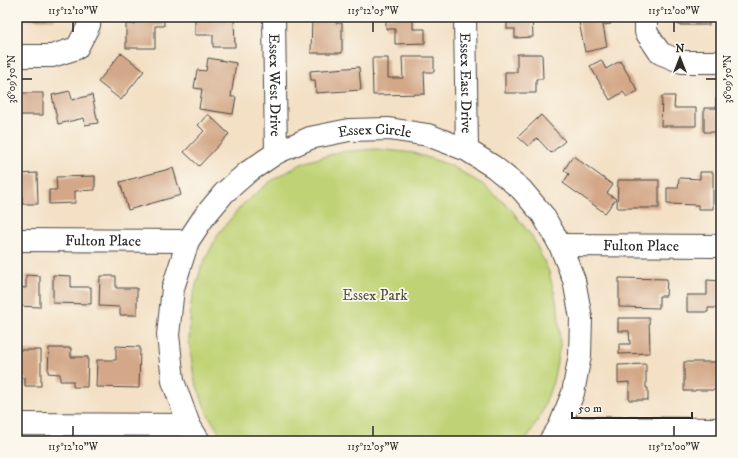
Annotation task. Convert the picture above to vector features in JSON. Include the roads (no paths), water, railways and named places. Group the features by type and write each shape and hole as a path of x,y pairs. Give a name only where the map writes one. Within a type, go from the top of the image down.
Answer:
{"street":[{"path":"17,56 52,56 77,48 89,25 90,17"},
{"name":"Essex West Drive","path":"274,17 276,153"},
{"name":"Essex East Drive","path":"465,17 467,150"},
{"path":"646,17 646,32 660,53 682,62 721,62"},
{"name":"Essex Circle","path":"194,433 173,381 168,335 173,288 188,241 204,217 224,193 248,172 276,153 310,138 349,130 389,129 428,135 467,150 494,166 521,189 543,215 560,245 574,280 581,318 580,356 573,393 554,434"},
{"name":"Fulton Place","path":"17,240 188,241"},
{"name":"Fulton Place","path":"560,245 721,246"},
{"path":"17,424 194,433"},
{"path":"554,434 721,429"}],"park label":[{"name":"Essex Park","path":"375,295"}]}
